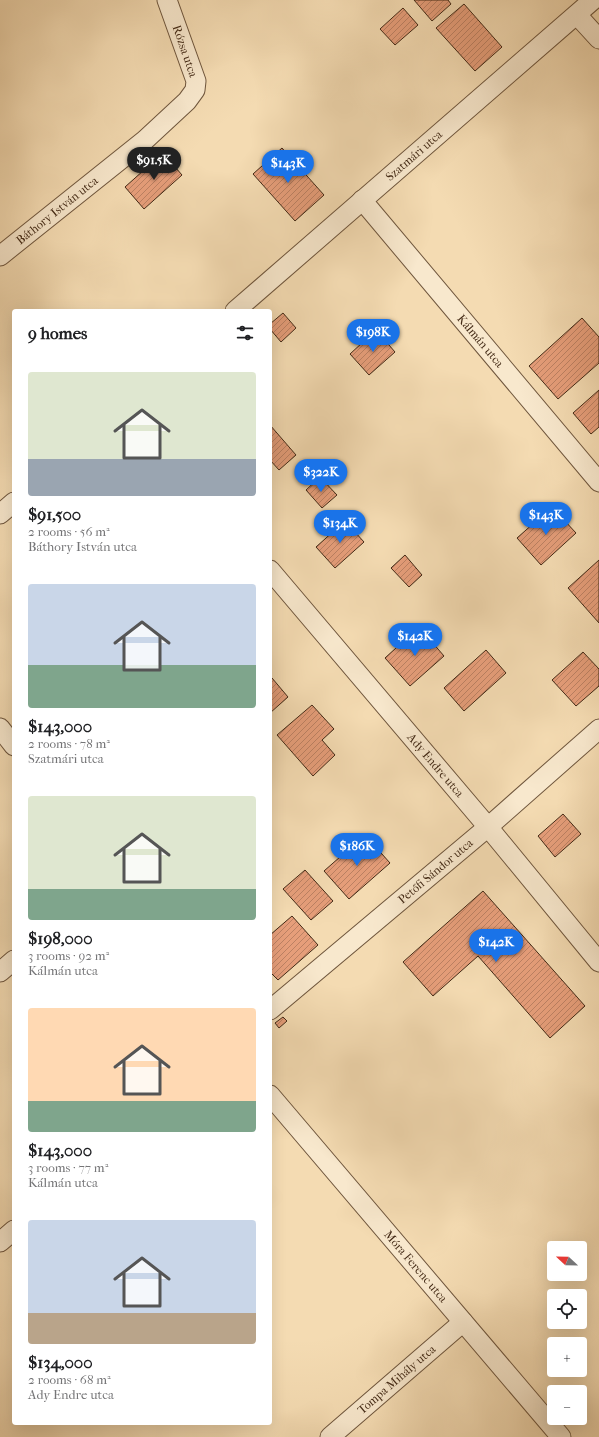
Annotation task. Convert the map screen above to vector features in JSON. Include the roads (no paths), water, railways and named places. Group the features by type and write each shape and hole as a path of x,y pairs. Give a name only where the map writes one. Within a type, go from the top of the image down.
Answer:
{"street":[{"name":"Rózsa utca","path":"167,0 196,81 195,90 187,101"},
{"name":"Szatmári utca","path":"237,309 593,0"},
{"path":"577,15 599,39"},
{"name":"Báthory István utca","path":"0,256 145,140 187,101"},
{"name":"Kálmán utca","path":"362,200 599,482"},
{"path":"0,514 12,504"},
{"name":"Ady Endre utca","path":"272,572 332,641 599,962"},
{"path":"0,728 12,743"},
{"name":"Petőfi Sándor utca","path":"272,1008 488,827 599,729"},
{"path":"0,972 12,962"},
{"name":"Móra Ferenc utca","path":"272,1097 561,1437"},
{"path":"0,1242 12,1232"},
{"name":"Tompa Mihály utca","path":"330,1437 463,1322"}]}
